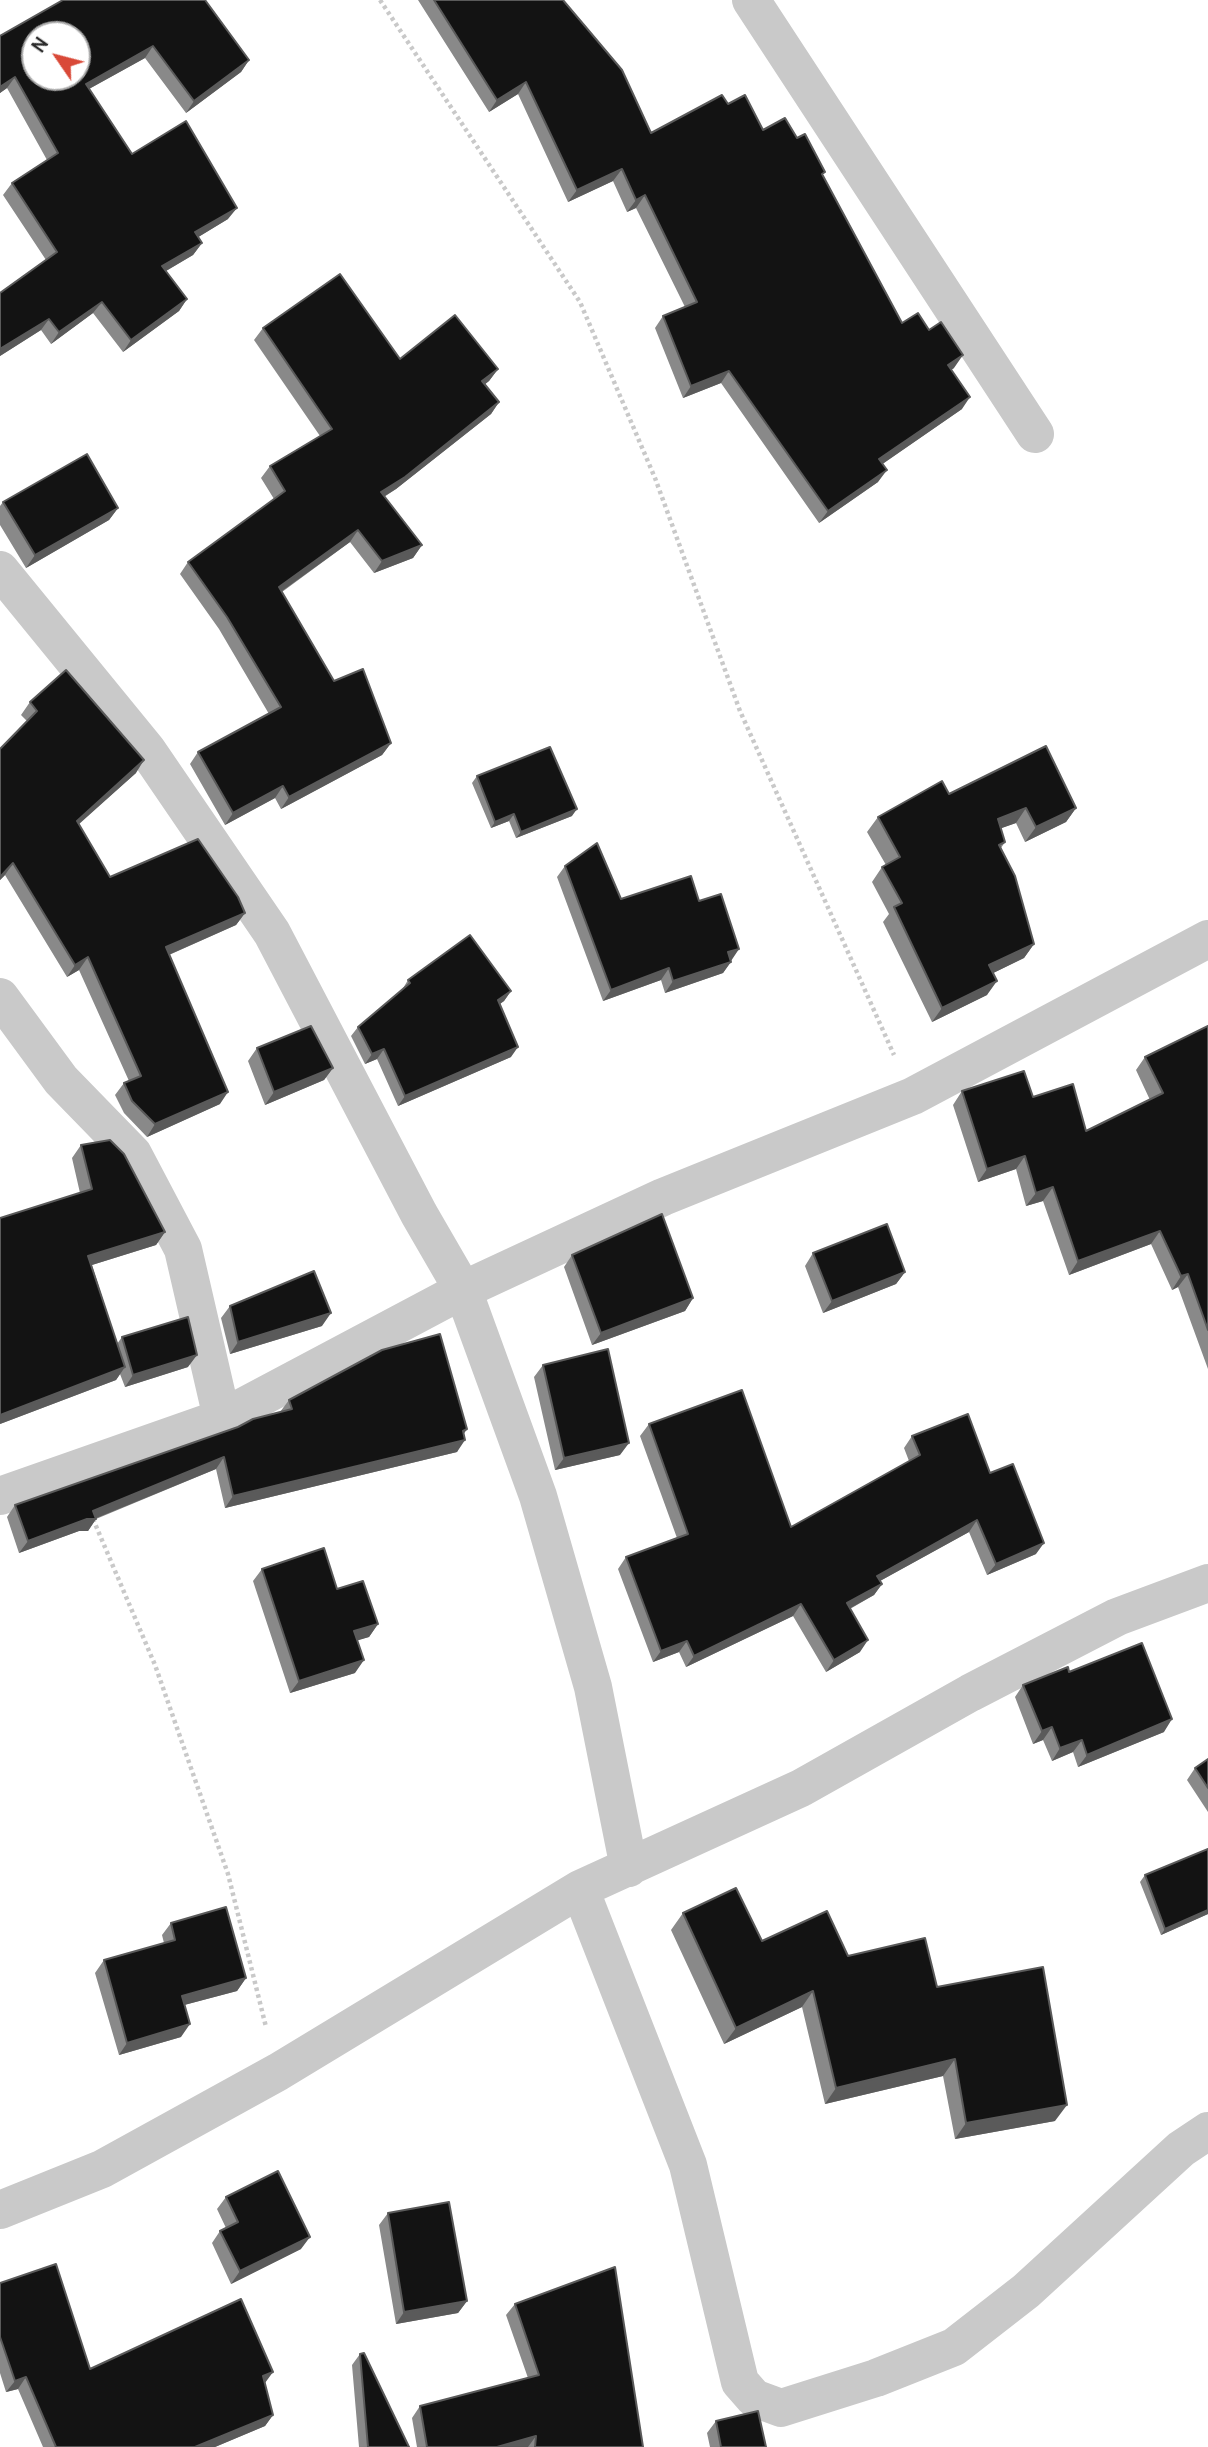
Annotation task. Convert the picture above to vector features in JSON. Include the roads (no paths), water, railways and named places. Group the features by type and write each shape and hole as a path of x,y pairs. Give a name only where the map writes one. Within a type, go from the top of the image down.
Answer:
{"street":[{"path":"751,0 1035,433"},
{"path":"0,570 147,750 272,933 419,1214 463,1290 542,1509 593,1687 629,1868"},
{"path":"0,1496 222,1418 463,1290 663,1197 913,1096 1208,939"},
{"path":"0,997 61,1080 133,1154 183,1249 222,1418"},
{"path":"0,2210 102,2169 278,2072 580,1889 801,1788 970,1693 1117,1617 1208,1583"},
{"path":"580,1889 688,2165 740,2382 754,2398 781,2408 876,2378 954,2347 1026,2291 1181,2150 1208,2131"}]}
